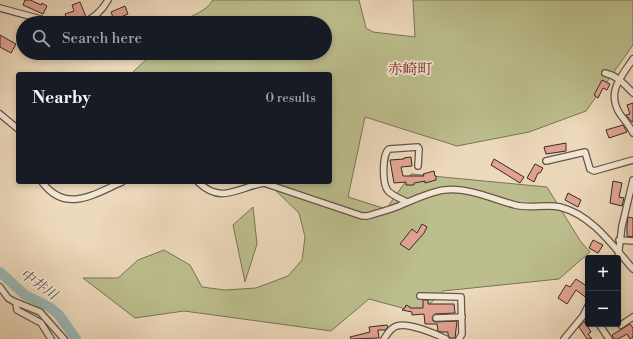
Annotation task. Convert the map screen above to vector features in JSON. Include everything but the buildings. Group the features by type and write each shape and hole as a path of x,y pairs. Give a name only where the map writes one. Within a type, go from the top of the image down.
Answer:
{"street":[{"path":"95,16 108,0"},
{"path":"0,8 29,16"},
{"path":"633,59 619,79 615,91 617,106 620,114 633,133"},
{"path":"605,73 614,75 633,93"},
{"path":"0,114 16,126"},
{"path":"407,202 392,194 386,187 384,180 385,154 389,149 418,147 418,166"},
{"path":"546,160 585,152 590,169 594,171 633,160"},
{"path":"618,255 619,240 633,180"},
{"path":"44,184 57,195 68,199 79,200 117,184"},
{"path":"200,184 204,188 224,194 234,193 259,184"},
{"path":"267,184 362,216 372,214 437,191 446,190 459,190 523,207 552,206 562,208 581,216 590,223 618,255"},
{"path":"619,240 633,241"},
{"path":"621,258 633,269"},
{"path":"0,287 8,298 16,303 40,312 64,339"},
{"path":"420,296 461,297 462,334 459,339"},
{"path":"16,303 17,310 41,323 51,339"},
{"path":"564,339 585,314"},
{"path":"436,318 462,317"},
{"path":"621,325 633,317"},
{"path":"384,339 393,328 398,325 429,331 446,339"},
{"path":"601,327 609,339"}],"green space":[{"path":"213,0 359,0 366,28 373,32 415,37 413,0 633,0 633,45 586,111 529,132 457,146 365,117 348,197 386,209 411,174 547,187 581,242 590,252 559,279 443,291 421,313 369,299 331,331 184,311 135,318 83,278 118,278 138,260 164,250 190,265 202,287 225,290 256,288 288,276 302,260 305,237 299,213 274,189 258,184 332,184 332,72 133,72 146,60 332,60 332,16 193,16 206,8"},
{"path":"253,207 257,244 245,282 233,225"}],"waterway":[{"name":"中井川","path":"0,272 25,295 51,308 59,315 76,339"}],"district":[{"name":"赤崎町","path":"410,69"}]}
